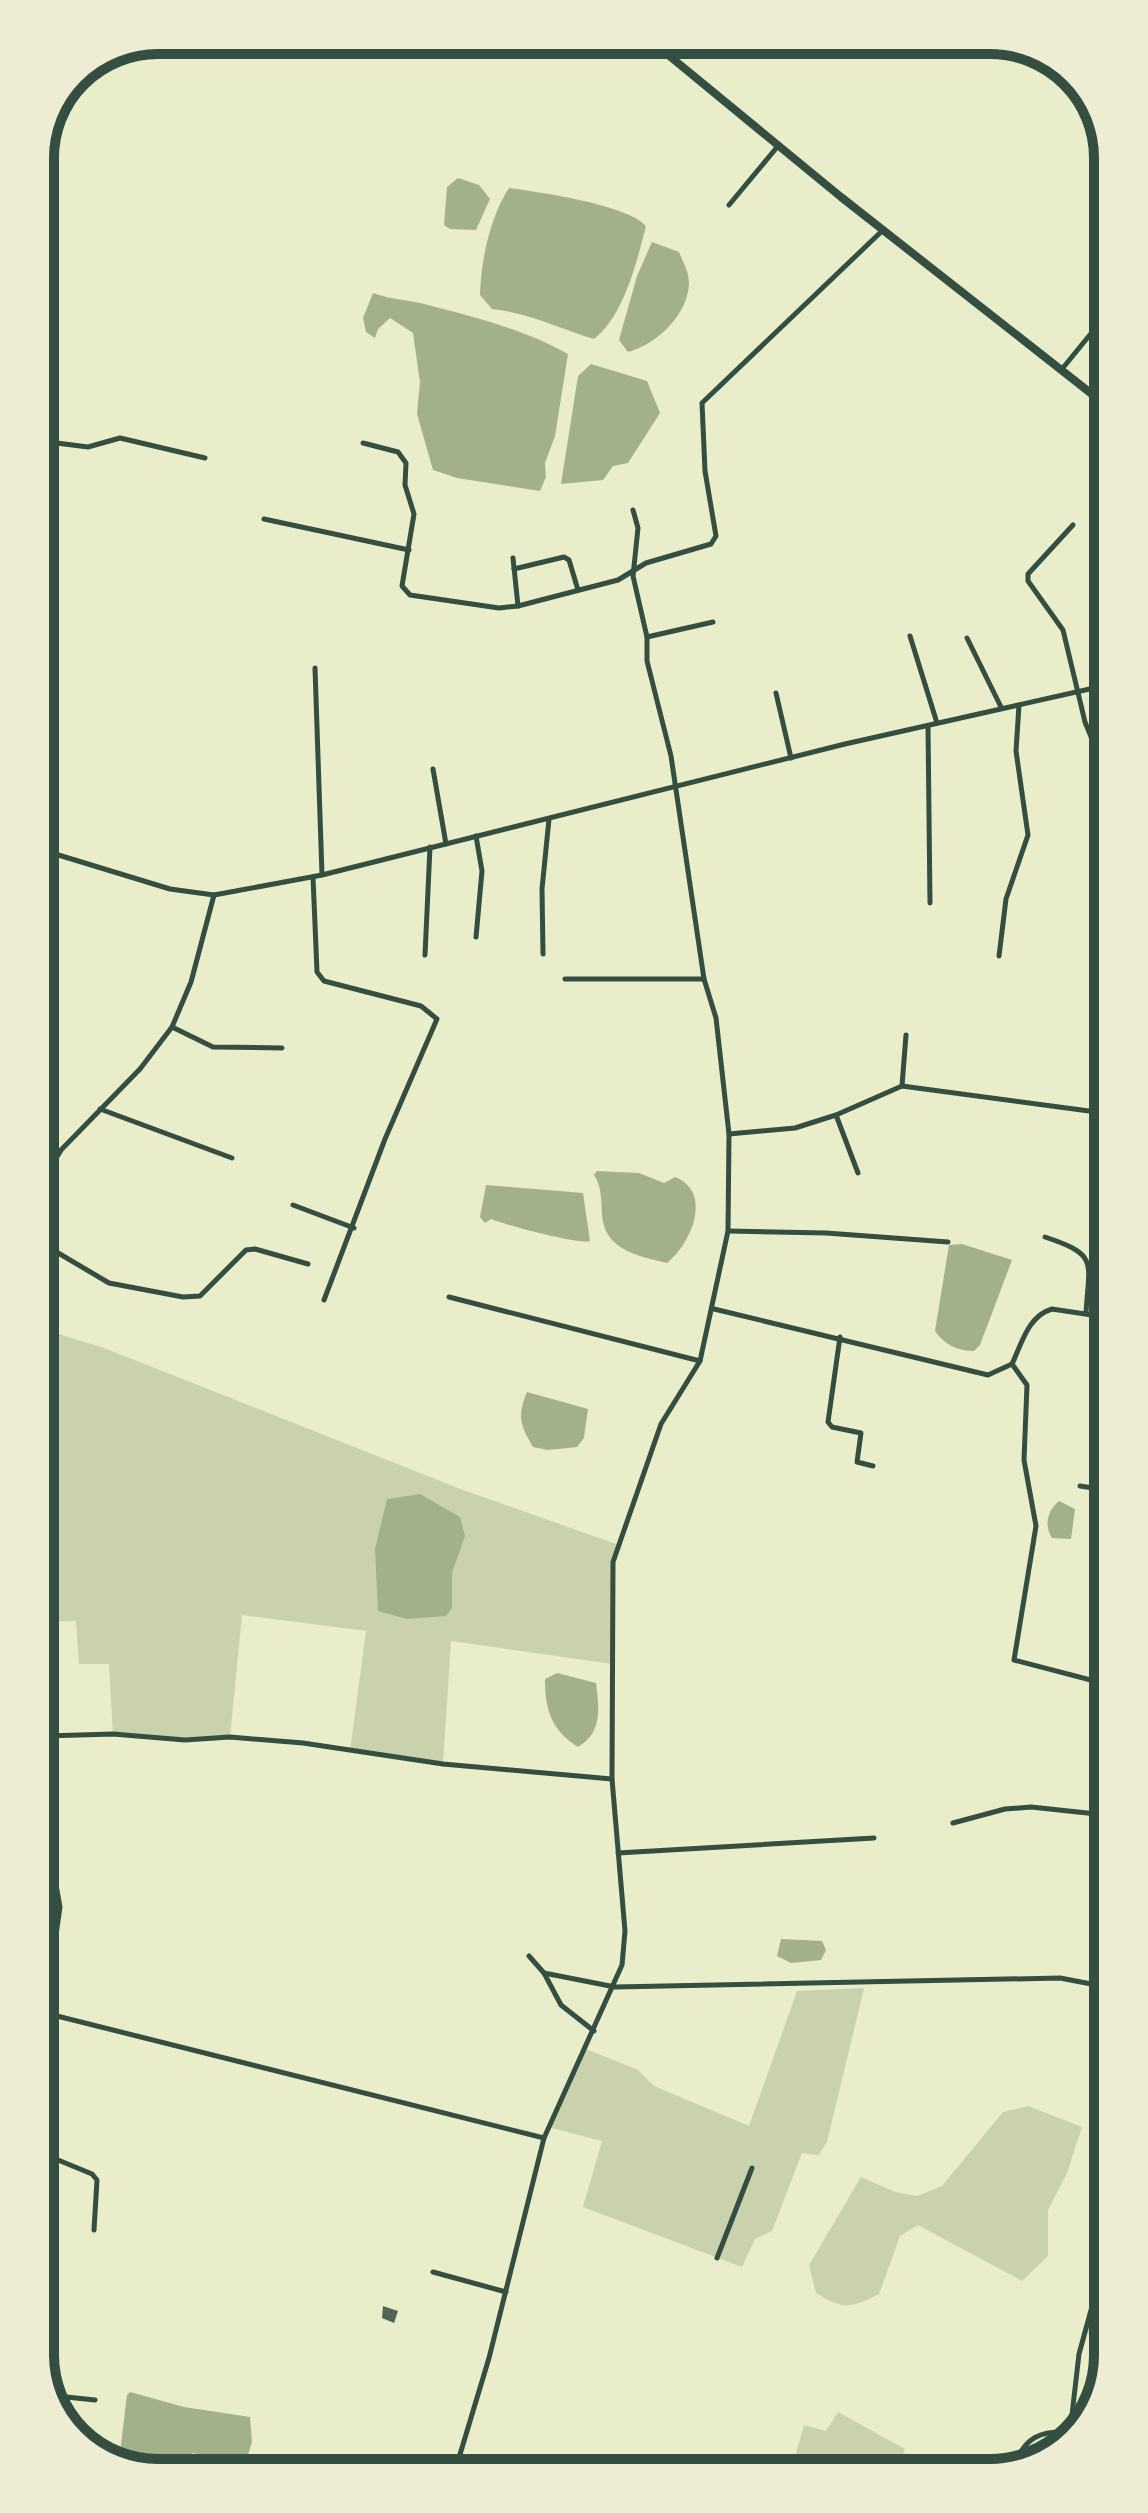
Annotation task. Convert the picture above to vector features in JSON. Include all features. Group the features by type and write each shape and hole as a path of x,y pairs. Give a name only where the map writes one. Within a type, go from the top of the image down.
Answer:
{"main road":[{"path":"667,54 883,230 1094,395"}],"street":[{"path":"729,205 778,146"},
{"path":"363,443 398,452 406,463 405,485 414,514 402,586 410,595 499,608 518,606 618,580 646,563 715,542 702,403 883,230"},
{"path":"1062,369 1094,330"},
{"path":"54,443 88,447 120,438 205,458"},
{"path":"458,2459 506,2292 544,2138 615,1987 622,1965 625,1931 612,1779 613,1562 661,1424 700,1361 714,1309 728,1231 729,1134 716,1018 704,979 677,787 647,661 647,637 633,572 638,528 633,510"},
{"path":"264,519 409,550"},
{"path":"1073,525 1028,574 1028,581 1063,630 1077,692 1094,740"},
{"path":"514,569 564,557 578,590"},
{"path":"513,558 518,606"},
{"path":"647,637 713,622"},
{"path":"910,636 937,723"},
{"path":"967,638 1001,707"},
{"path":"315,668 322,875"},
{"path":"54,854 170,889 214,895 322,875 1001,707 1094,688"},
{"path":"776,693 791,758"},
{"path":"999,956 1006,899 1028,835 1016,751 1019,705"},
{"path":"928,726 930,903"},
{"path":"433,769 446,844"},
{"path":"543,954 542,889 549,819"},
{"path":"476,836 482,871 476,937"},
{"path":"425,955 430,847"},
{"path":"313,877 317,972 324,981 421,1006 437,1019 385,1139 354,1228 324,1300"},
{"path":"54,1162 61,1150 159,1047 172,1027 191,982 214,895"},
{"path":"565,979 704,979"},
{"path":"172,1027 213,1047 282,1048"},
{"path":"902,1086 906,1035"},
{"path":"729,1134 795,1128 836,1115 902,1086 1094,1112"},
{"path":"100,1109 232,1158"},
{"path":"836,1115 858,1173"},
{"path":"293,1205 354,1228"},
{"path":"728,1231 826,1233 948,1242"},
{"path":"1045,1237 1072,1246 1085,1255 1089,1268 1086,1313"},
{"path":"54,1250 109,1283 183,1297 200,1296 246,1250 255,1249 308,1264"},
{"path":"449,1297 700,1361"},
{"path":"714,1309 840,1337 977,1375 994,1374 1012,1364 1037,1315 1052,1309 1094,1315"},
{"path":"840,1337 828,1422 832,1427 861,1433 857,1462 873,1466"},
{"path":"1012,1364 1027,1385 1024,1460 1036,1526 1014,1660 1094,1681"},
{"path":"1080,1486 1094,1488"},
{"path":"54,1736 113,1734 185,1740 230,1737 316,1744 443,1764 612,1779"},
{"path":"953,1823 1005,1809 1031,1807 1094,1814"},
{"path":"618,1853 874,1838"},
{"path":"54,1874 60,1907 54,1949"},
{"path":"529,1956 544,1973 561,2005 594,2031"},
{"path":"544,1973 615,1987 1060,1978 1094,1985"},
{"path":"54,2015 544,2138"},
{"path":"54,2158 92,2174 97,2180 94,2230"},
{"path":"717,2258 752,2168"},
{"path":"433,2272 506,2292"},
{"path":"1073,2417 1079,2354 1094,2299"},
{"path":"63,2397 95,2400"},
{"path":"1022,2453 1032,2437 1044,2432 1059,2432"}],"shaded area":[{"path":"458,178 479,185 490,199 476,230 450,229 444,225 447,187"},
{"path":"509,188 603,206 646,226 634,271 621,302 614,317 594,339 531,317 492,309 480,295 488,239"},
{"path":"652,242 679,252 688,275 687,295 677,317 660,335 628,352 619,340 637,276"},
{"path":"373,293 500,325 568,354 555,436 545,463 546,477 540,491 457,478 433,470 417,414 420,382 413,333 390,318 378,329 375,338 366,332 363,318"},
{"path":"591,364 647,381 660,413 628,463 613,466 603,480 561,484 578,376"},
{"path":"597,1171 639,1173 664,1183 675,1177 687,1184 696,1206 695,1218 684,1243 667,1263 634,1254 608,1235 600,1189 594,1175"},
{"path":"486,1185 583,1193 590,1241 526,1230 491,1219 485,1223 480,1217"},
{"path":"962,1244 1012,1260 980,1345 974,1351 952,1346 935,1331 949,1245"},
{"path":"54,1332 104,1348 463,1490 619,1545 613,1562 612,1664 451,1641 443,1764 350,1751 366,1631 242,1615 230,1737 185,1740 113,1734 109,1664 79,1664 76,1621 54,1622"},
{"path":"527,1392 588,1409 584,1438 577,1447 548,1450 533,1447 521,1420"},
{"path":"420,1494 460,1517 465,1536 452,1573 452,1608 446,1616 407,1619 378,1611 375,1549 387,1499"},
{"path":"1059,1501 1075,1509 1071,1539 1052,1538 1048,1528 1048,1518"},
{"path":"557,1673 596,1683 598,1719 592,1734 578,1747 561,1733 548,1709 545,1679"},
{"path":"781,1939 822,1941 826,1950 821,1960 791,1963 777,1956"},
{"path":"864,1988 827,2142 819,2155 802,2153 772,2231 755,2239 742,2267 583,2207 602,2141 548,2127 586,2049 638,2070 654,2086 749,2126 797,1991"},
{"path":"1028,2106 1082,2127 1067,2173 1048,2210 1048,2256 1022,2281 918,2225 900,2236 879,2294 847,2305 816,2293 809,2265 861,2177 895,2192 917,2196 942,2186 1003,2112"},
{"path":"1094,2298 1094,2335 1084,2333"},
{"path":"130,2392 184,2407 250,2417 252,2442 247,2459 221,2459 192,2453 190,2459 151,2459 120,2451 127,2395"},
{"path":"838,2412 905,2449 901,2459 795,2459 804,2425 826,2431"}],"building":[{"path":"383,2306 398,2311 394,2323 382,2318"}]}
